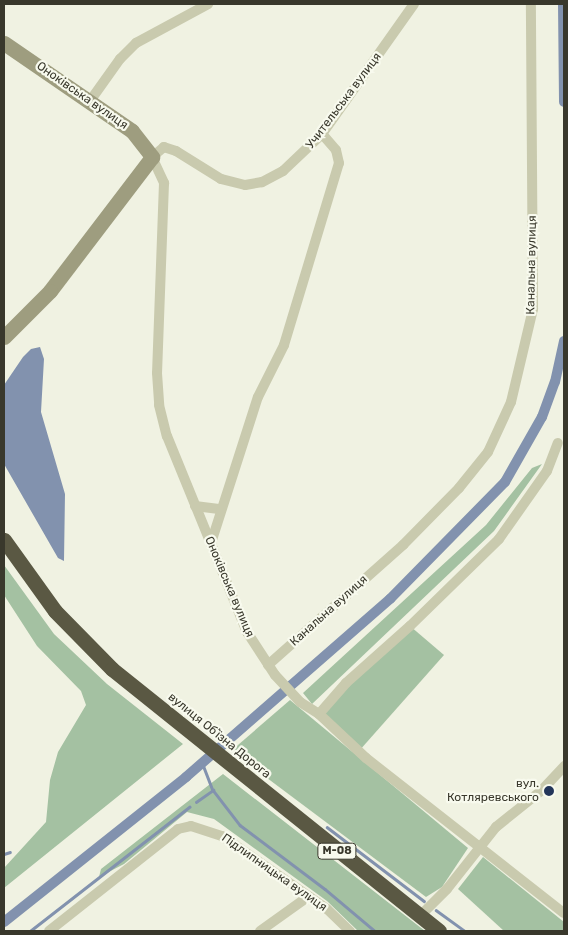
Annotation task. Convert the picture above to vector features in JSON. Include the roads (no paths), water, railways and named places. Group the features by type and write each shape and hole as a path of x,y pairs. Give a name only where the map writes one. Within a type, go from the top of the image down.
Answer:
{"highway":[{"name":"вулиця Обʼїзна Дорога","path":"4,540 41,593 81,639 112,669 235,770 439,931"}],"street":[{"path":"90,101 120,59 136,43 208,4"},
{"name":"Учительська вулиця","path":"152,157 164,147 176,151 221,179 245,185 255,184 299,159 322,134 414,4"},
{"name":"Канальна вулиця","path":"268,665 438,510 478,467 504,419 518,377 533,310 531,4"},
{"name":"Оноківська вулиця","path":"4,43 90,101 141,139 164,183 158,311 158,397 167,436 195,506 247,632 268,665 300,702 319,714 366,758 564,913"},
{"path":"211,543 219,509 258,397 284,345 339,164 336,150 322,134"},
{"path":"4,337 50,291 152,157"},
{"path":"319,714 346,683 410,626 499,539 547,470 558,443"},
{"path":"195,506 219,509"},
{"path":"420,916 447,889 478,847 564,766"},
{"name":"Підлипницька вулиця","path":"48,931 178,829 191,826 222,836 309,896 350,931"},
{"path":"260,931 309,896"}],"water":[{"path":"40,347 44,359 41,412 65,494 64,561 58,558 4,464 4,385 23,357 31,349"}],"waterway":[{"path":"563,4 564,102"},
{"path":"4,922 186,777 390,599 505,482 542,417 555,382 564,341"},
{"path":"202,762 213,790 240,825 325,889 375,931"},
{"path":"196,802 213,790"},
{"path":"30,931 189,807"},
{"path":"327,827 424,901"},
{"path":"4,854 10,852"},
{"path":"436,910 465,931"}],"place":[{"name":"вул. Котляревського","path":"549,791"}]}
